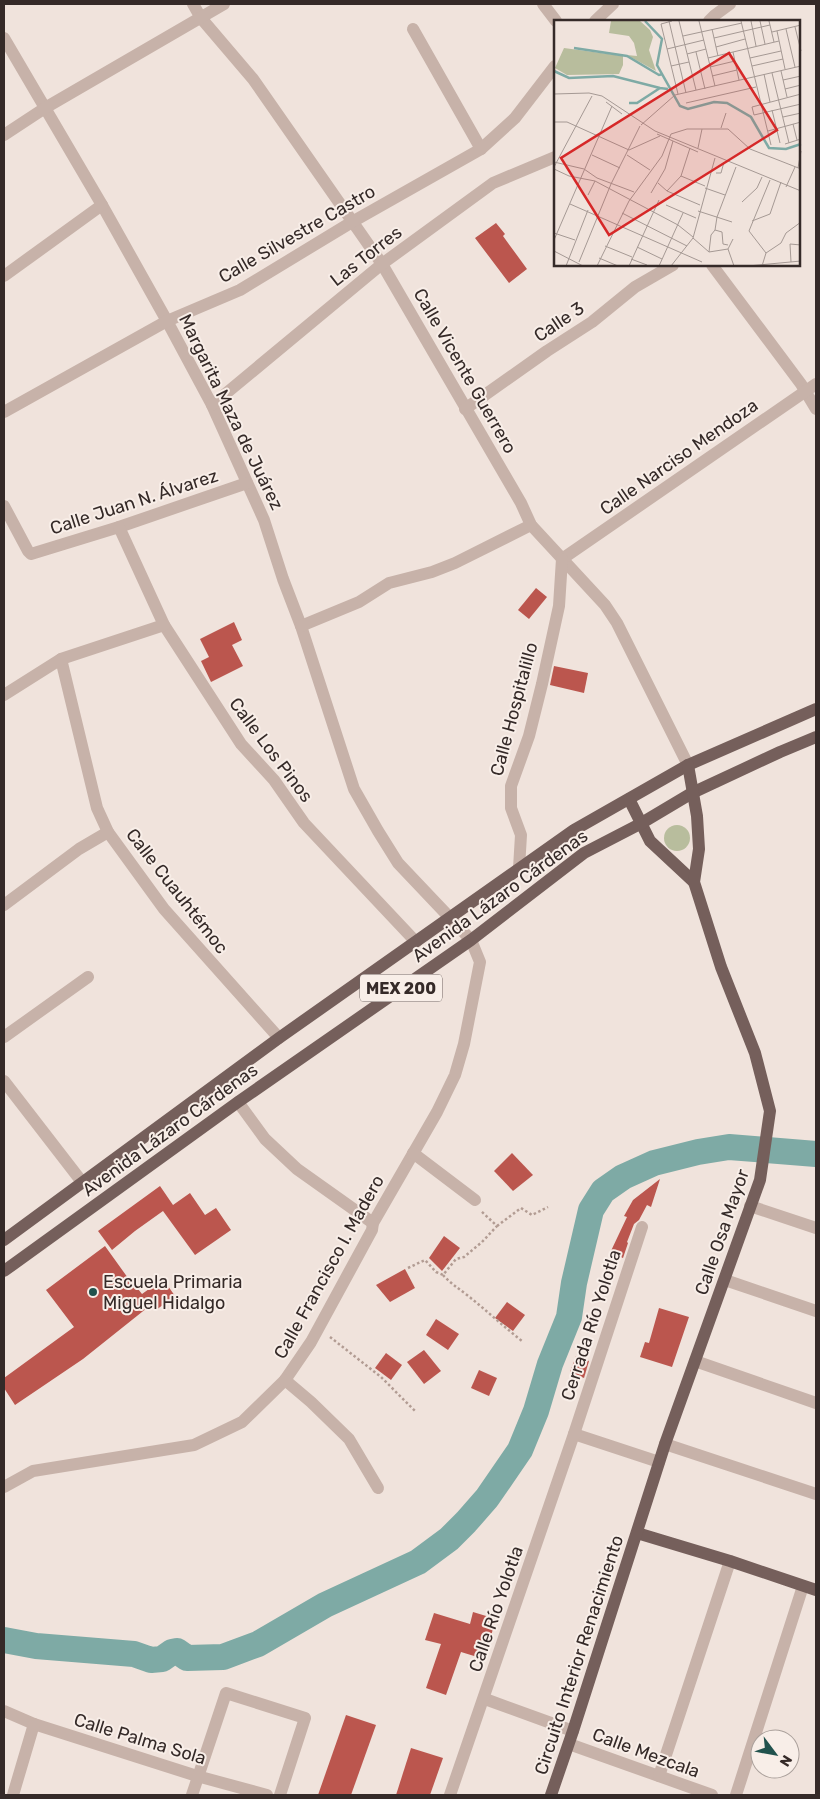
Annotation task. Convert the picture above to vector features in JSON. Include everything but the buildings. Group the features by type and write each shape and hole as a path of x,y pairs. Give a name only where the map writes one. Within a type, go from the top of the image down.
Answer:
{"main road":[{"name":"Avenida Lázaro Cárdenas","path":"5,1236 279,1038 574,830 688,765 816,708"},
{"name":"Avenida Lázaro Cárdenas","path":"4,1271 238,1102 470,940 584,853 640,824 692,793 816,737"},
{"name":"Calle Osa Mayor","path":"637,1533 665,1444 760,1180 770,1111 755,1052 721,967 694,882 699,849 697,816 688,765"},
{"name":"Calle Osa Mayor","path":"629,799 650,841 694,882"},
{"name":"Circuito Interior Renacimiento","path":"551,1795 637,1533 730,1561 816,1590"}],"street":[{"name":"Calle Vicente Guerrero","path":"193,4 201,18 253,79 382,264 521,503 530,525 606,605 617,623 688,765"},
{"path":"4,136 45,108 224,4"},
{"path":"543,4 555,20"},
{"path":"596,20 613,4"},
{"path":"710,20 730,4"},
{"path":"413,29 481,149"},
{"name":"Margarita Maza de Juárez","path":"4,38 102,205 212,405 264,520 354,789 398,863 470,940"},
{"name":"Calle Silvestre Castro","path":"4,412 167,321 240,290 352,222 481,149 515,118 554,67"},
{"name":"Las Torres","path":"212,405 382,264 493,183 554,157"},
{"path":"4,276 102,205"},
{"name":"Calle 3","path":"465,408 592,322 635,287 671,266"},
{"path":"713,266 801,384 816,409"},
{"name":"Calle Narciso Mendoza","path":"562,559 816,384"},
{"name":"Calle Juan N. Álvarez","path":"4,506 31,554 119,527 247,483"},
{"path":"301,626 359,602 389,583 432,572 455,563 530,525"},
{"name":"Calle Los Pinos","path":"119,527 164,624 240,744 274,780 304,823 416,942"},
{"name":"Calle Hospitalillo","path":"519,868 520,835 511,808 510,786 529,736 542,684 559,606 562,559"},
{"path":"4,695 61,659 164,624"},
{"name":"Calle Cuauhtémoc","path":"61,659 97,808 108,832 164,909 279,1038"},
{"path":"4,905 79,849 108,832"},
{"name":"Calle Francisco I. Madero","path":"4,1486 32,1471 194,1445 242,1422 285,1380 317,1331 372,1230 373,1224 437,1112 455,1075 464,1044 480,962 470,940"},
{"path":"4,1038 88,977"},
{"path":"4,1081 82,1182"},
{"path":"238,1102 265,1139 297,1170 373,1224"},
{"path":"413,1153 475,1200"},
{"path":"750,1206 816,1228"},
{"name":"Cerrada Río Yolotla","path":"574,1434 642,1227"},
{"path":"725,1280 816,1311"},
{"path":"695,1361 816,1402"},
{"path":"285,1380 350,1439 378,1488"},
{"path":"574,1434 659,1462"},
{"name":"Calle Río Yolotla","path":"450,1795 485,1699 574,1434"},
{"path":"665,1444 816,1494"},
{"path":"659,1776 730,1561"},
{"path":"736,1795 803,1586"},
{"path":"192,1795 226,1693 305,1718 280,1795"},
{"path":"485,1699 573,1731"},
{"name":"Calle Palma Sola","path":"4,1711 34,1724 197,1776 267,1795"},
{"path":"13,1795 34,1724"},
{"name":"Calle Mezcala","path":"569,1744 712,1795"}],"path":[{"path":"475,1200 475,1206 497,1226"},
{"path":"442,1275 456,1259 464,1257 497,1226 521,1208 532,1214 548,1207"},
{"path":"408,1268 425,1260 450,1284 467,1294 522,1341"},
{"path":"317,1331 331,1338 381,1377 415,1411"}],"green space":[{"path":"677,825 686,829 690,838 686,847 677,851 668,847 664,838 668,829"}],"waterway":[{"path":"4,1640 36,1646 134,1654 151,1660 162,1659 177,1651 187,1658 223,1657 258,1644 325,1605 418,1562 449,1539 466,1522 487,1498 520,1450 536,1411 550,1364 569,1317 574,1283 591,1210 603,1191 623,1177 654,1163 698,1152 729,1147 816,1154"}],"place":[{"name":"Escuela Primaria Miguel Hidalgo","path":"93,1292"}]}
